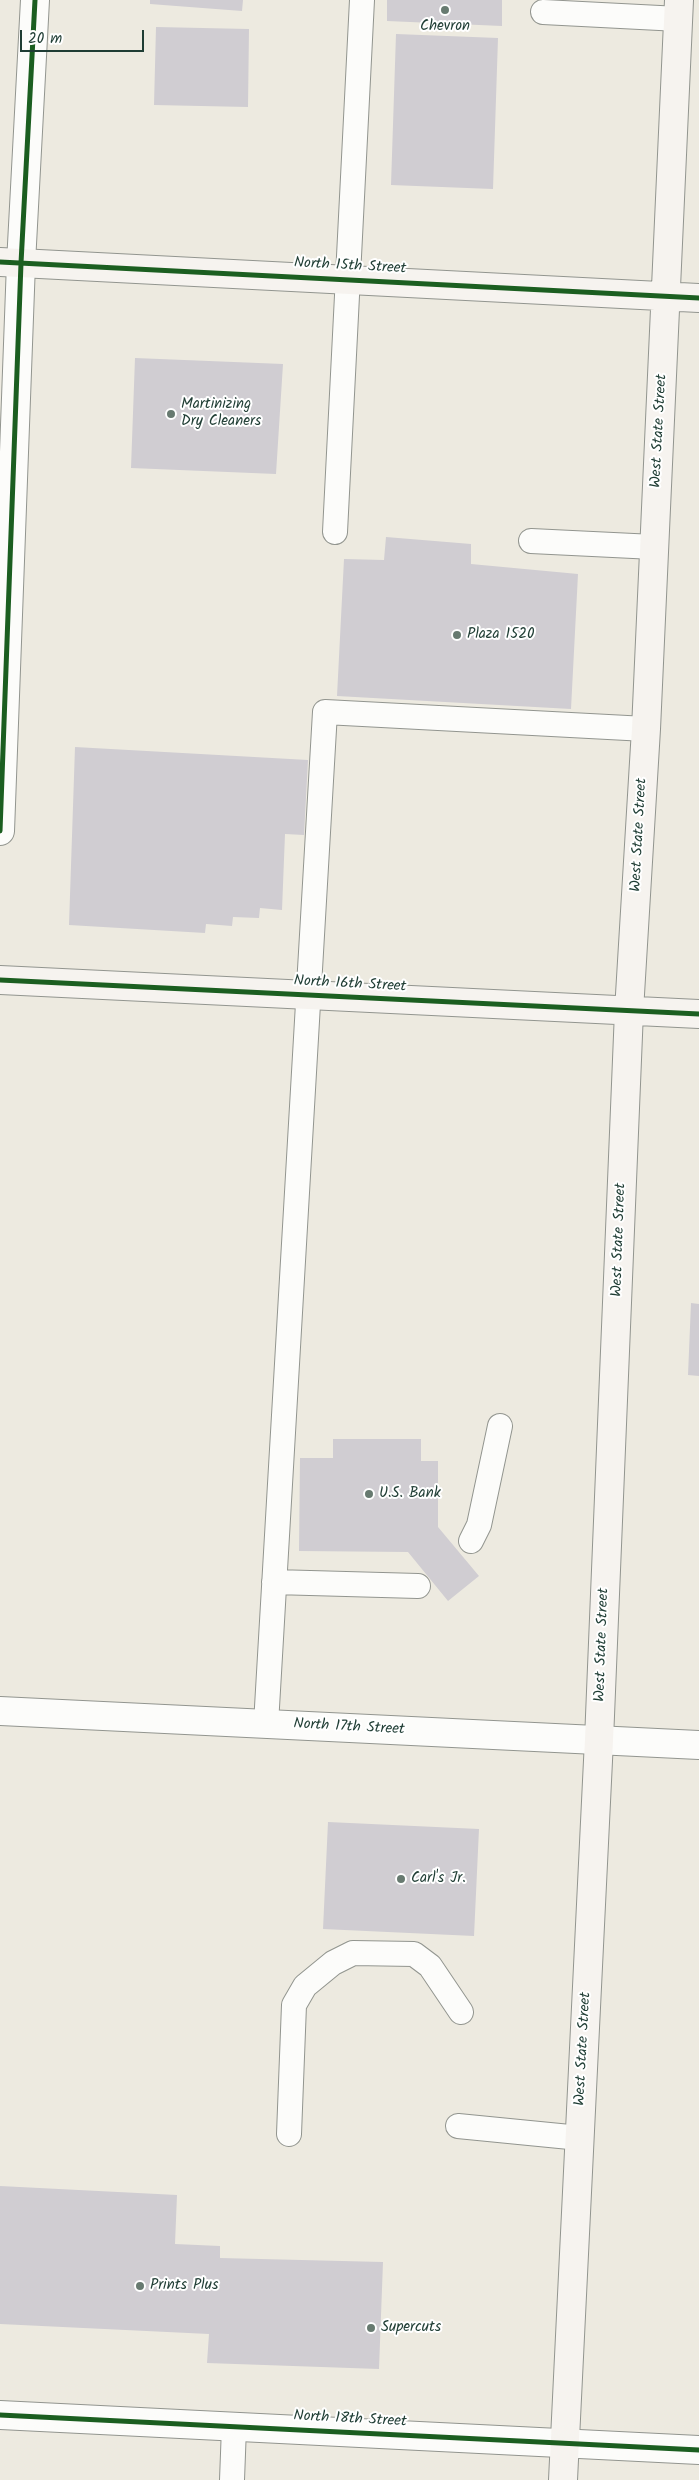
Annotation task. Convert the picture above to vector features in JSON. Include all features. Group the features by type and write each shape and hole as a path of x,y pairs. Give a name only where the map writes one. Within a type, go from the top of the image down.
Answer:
{"main road":[{"name":"West State Street","path":"563,2480 600,1740 629,1011 646,729 679,10"},
{"name":"North 15th Street","path":"10,262 699,298"},
{"name":"North 16th Street","path":"0,980 699,1014"}],"street":[{"path":"0,831 10,262 36,0"},
{"name":"North 17th Street","path":"0,1711 699,1745"},
{"name":"North 18th Street","path":"0,2415 699,2450"}],"lane":[{"path":"335,532 362,0"},
{"path":"543,12 679,10"},
{"path":"530,542 654,547"},
{"path":"266,1724 325,712 646,729"},
{"path":"471,1542 479,1526 500,1426"},
{"path":"274,1582 418,1586"},
{"path":"289,2134 294,2005 305,1986 333,1963 353,1953 414,1954 430,1966 461,2012"},
{"path":"458,2126 580,2138"},
{"path":"232,2480 234,2427"}],"building":[{"path":"150,0 243,0 242,11 150,4"},
{"name":"Chevron","path":"387,0 502,0 502,26 387,21"},
{"path":"156,27 249,29 248,107 154,105"},
{"name":"Chevron","path":"396,34 498,38 493,189 391,185"},
{"path":"135,358 283,364 276,474 131,468"},
{"name":"Plaza 1520","path":"386,537 471,544 471,564 578,574 571,709 337,696 344,559 384,560"},
{"path":"75,747 308,760 304,835 285,834 282,910 260,908 259,918 233,917 232,926 206,924 205,933 69,925"},
{"path":"691,1303 699,1304 699,1376 688,1375"},
{"name":"U.S. Bank","path":"333,1439 421,1439 421,1461 438,1461 438,1527 479,1576 448,1601 408,1552 299,1551 300,1458 333,1458"},
{"name":"Carl's Jr.","path":"328,1822 479,1829 474,1936 323,1929"},
{"path":"0,2186 177,2195 175,2244 220,2246 220,2258 383,2262 379,2369 207,2363 209,2334 0,2324"}],"cycle path":[{"path":"0,831 21,263 35,0"},
{"path":"0,262 699,298"},
{"path":"0,980 699,1014"},
{"path":"0,2415 699,2450"}],"place":[{"name":"Chevron","path":"445,10"},
{"name":"Martinizing Dry Cleaners","path":"171,414"},
{"name":"Plaza 1520","path":"457,635"},
{"name":"U.S. Bank","path":"369,1494"},
{"name":"Carl's Jr.","path":"401,1879"},
{"name":"Prints Plus","path":"140,2286"},
{"name":"Supercuts","path":"371,2328"}]}
